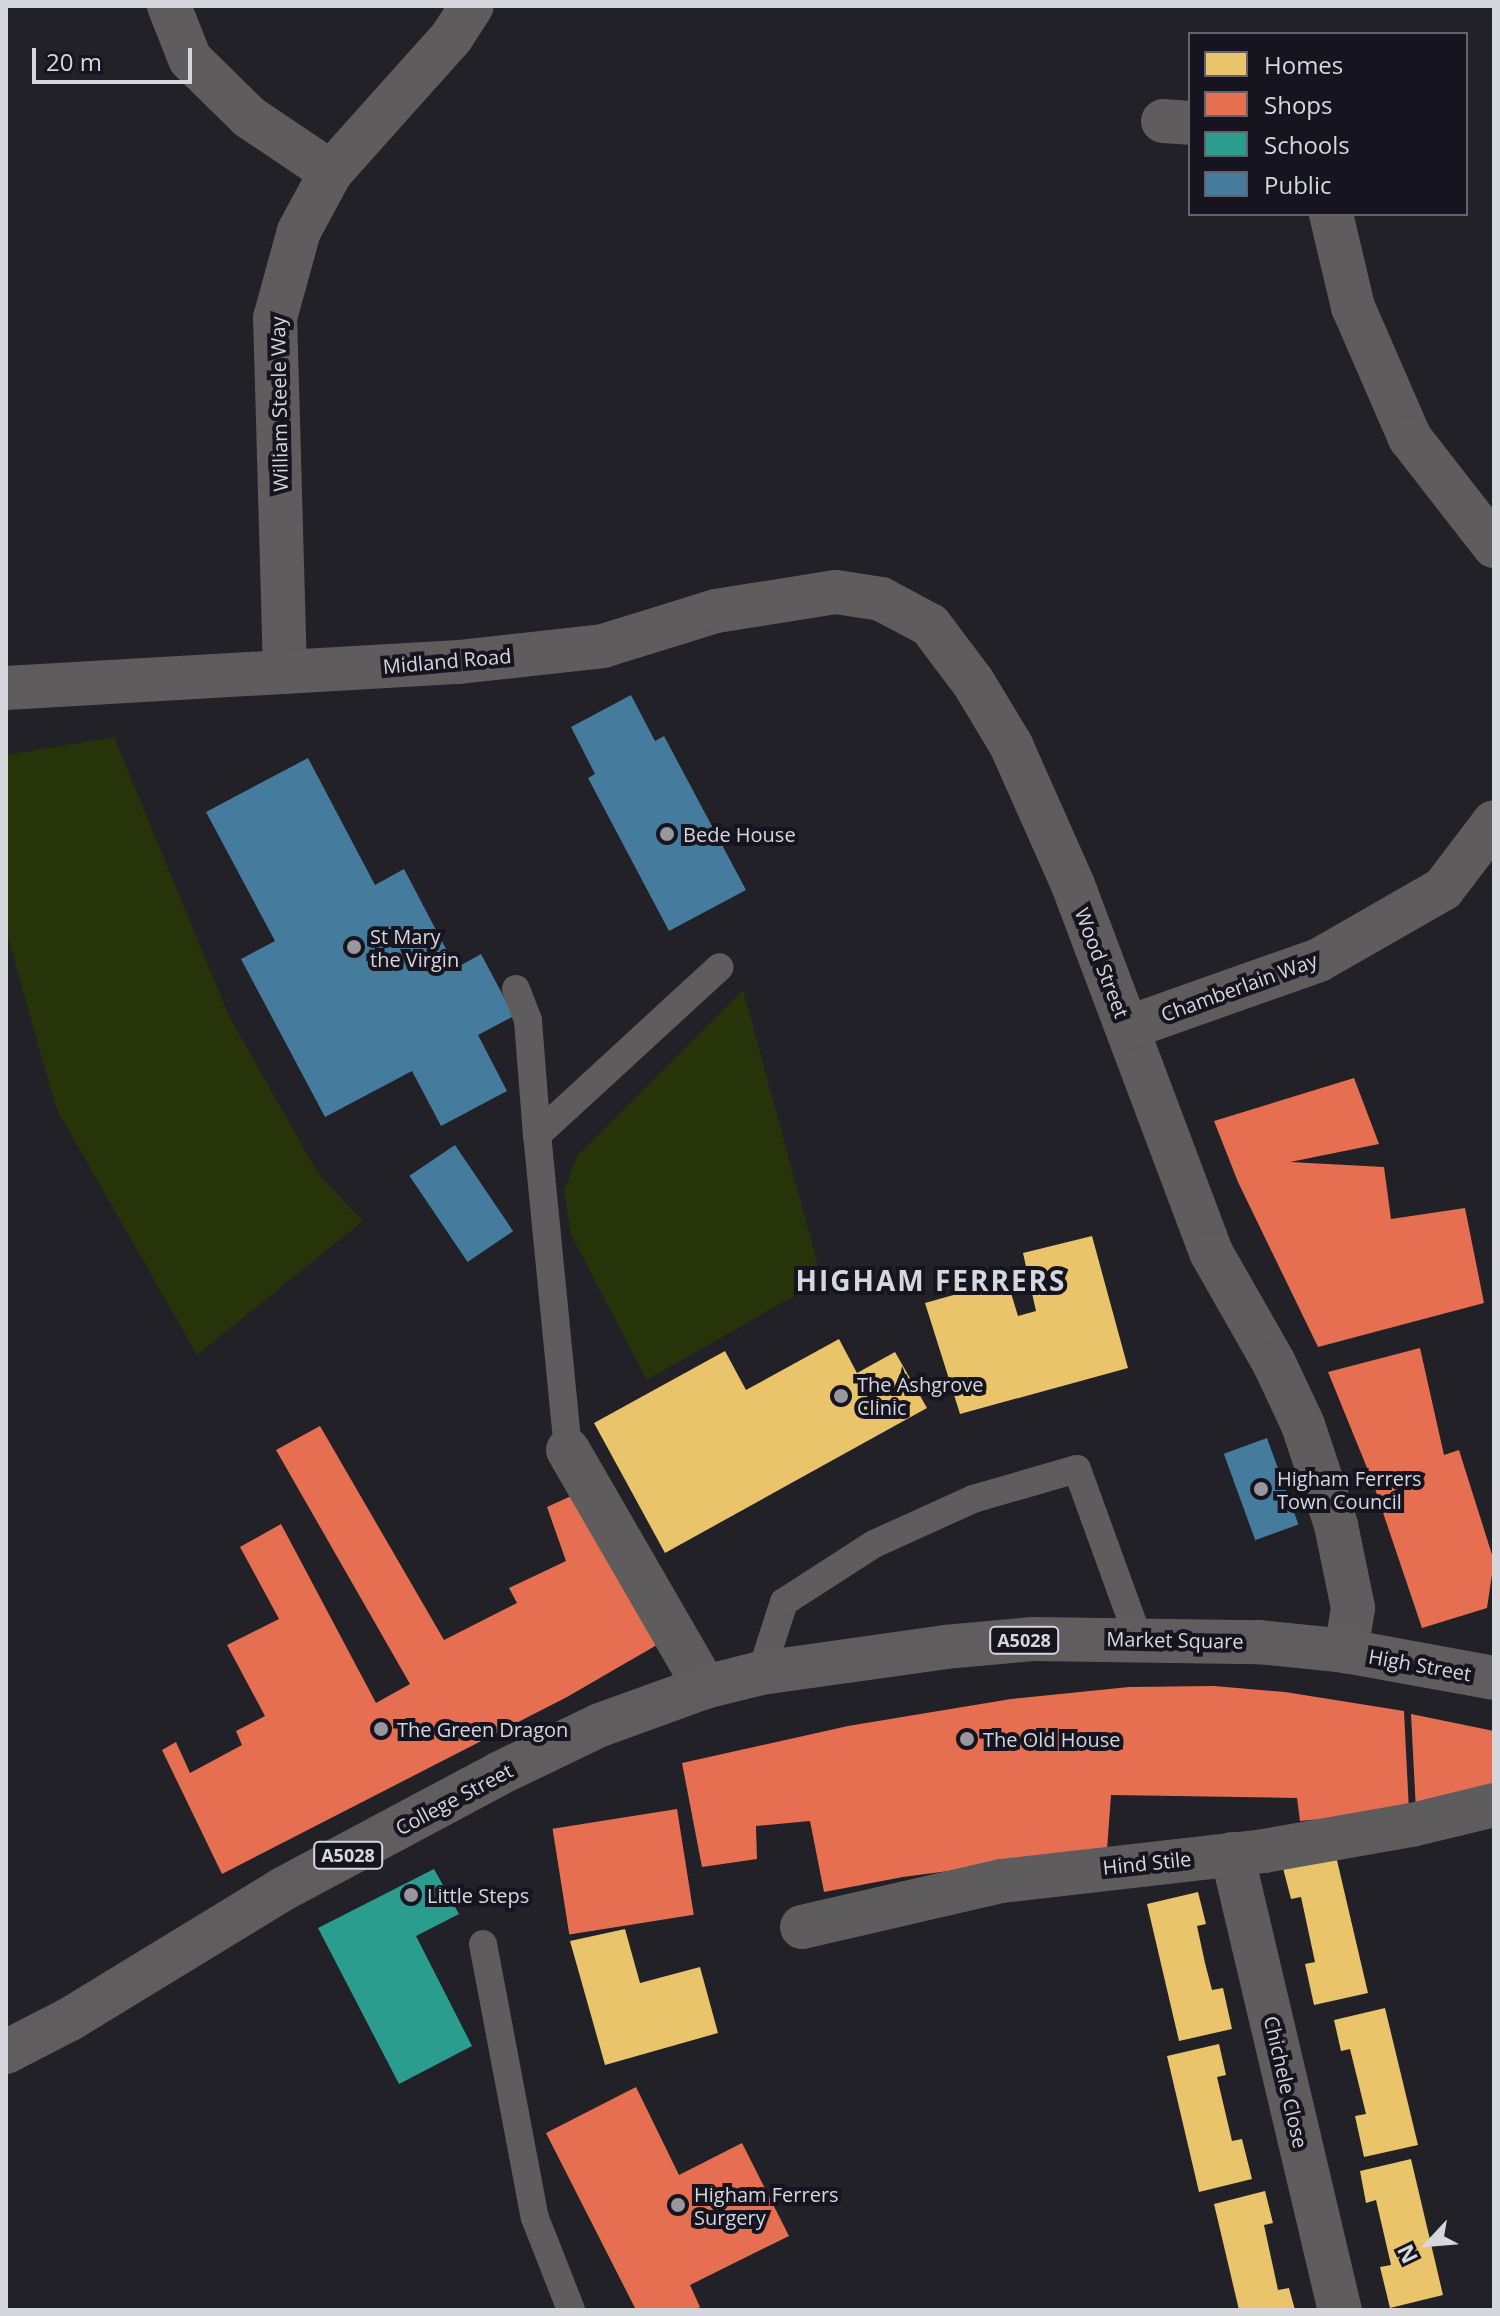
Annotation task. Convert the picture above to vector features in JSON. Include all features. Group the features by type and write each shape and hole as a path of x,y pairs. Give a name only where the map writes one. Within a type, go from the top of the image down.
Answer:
{"main road":[{"name":"Market Square","path":"705,1687 761,1673 945,1647 1033,1639 1258,1642 1346,1651"},
{"name":"High Street","path":"1346,1651 1494,1678"},
{"name":"College Street","path":"6,2052 70,2019 283,1889 498,1774 600,1725 705,1687"}],"street":[{"path":"169,6 190,59 249,117 331,172"},
{"name":"William Steele Way","path":"285,672 275,318 299,231 331,172 451,38 472,6"},
{"path":"1331,216 1353,307 1410,438 1494,546"},
{"name":"Midland Road","path":"6,688 459,662 603,646 716,611 785,598 836,592 881,599"},
{"name":"Wood Street","path":"881,599 930,625 973,682 1011,745 1073,885 1212,1254 1274,1363 1303,1425 1336,1525 1353,1608 1346,1651"},
{"name":"Chamberlain Way","path":"1127,1028 1333,952 1443,889 1494,822"},
{"path":"568,1450 705,1687"},
{"name":"Hind Stile","path":"802,1927 1001,1881 1232,1854 1412,1825 1494,1805"},
{"name":"Chichele Close","path":"1232,1854 1340,2310"}],"lane":[{"path":"537,1135 720,967"},
{"path":"516,989 528,1021 568,1450"},
{"path":"761,1673 784,1602 874,1544 973,1499 1077,1469 1139,1640"},
{"path":"483,1944 535,2218 571,2310"}],"green space":[{"path":"114,737 229,1016 319,1175 363,1221 197,1355 56,1108 6,930 6,755"},
{"path":"743,990 822,1280 647,1380 571,1235 564,1191 577,1156"}],"building: Homes":[{"path":"1092,1236 1128,1368 960,1414 925,1303 1007,1280 1018,1316 1036,1311 1023,1253"},
{"path":"839,1339 857,1373 895,1352 927,1408 665,1553 594,1423 725,1351 746,1390"},
{"path":"1336,1856 1368,1993 1314,2005 1305,1964 1315,1962 1301,1897 1291,1899 1283,1868"},
{"path":"1198,1892 1206,1924 1197,1926 1205,1963 1212,1990 1223,1988 1232,2029 1179,2041 1147,1904"},
{"path":"625,1929 640,1983 700,1967 718,2033 605,2065 570,1941"},
{"path":"1385,2008 1418,2145 1364,2157 1355,2116 1366,2114 1350,2049 1341,2051 1334,2020"},
{"path":"1219,2044 1226,2075 1217,2077 1232,2141 1242,2139 1252,2179 1199,2192 1167,2056"},
{"path":"1411,2159 1443,2295 1390,2308 1380,2267 1391,2265 1376,2200 1366,2203 1360,2171"},
{"path":"1265,2191 1273,2223 1264,2225 1278,2290 1289,2288 1295,2310 1239,2310 1214,2204"}],"building: Shops":[{"path":"1354,1078 1379,1144 1290,1162 1384,1167 1391,1219 1465,1208 1484,1303 1318,1347 1238,1182 1214,1121"},
{"path":"1420,1348 1444,1455 1459,1450 1494,1561 1487,1608 1422,1628 1372,1480 1328,1372"},
{"path":"320,1426 444,1640 517,1603 509,1588 566,1561 547,1507 580,1492 662,1642 567,1697 222,1874 162,1750 176,1742 190,1773 242,1745 236,1731 265,1716 227,1645 279,1619 240,1547 281,1524 376,1703 410,1684 276,1450"},
{"path":"1214,1686 1285,1692 1404,1711 1409,1811 1300,1821 1297,1798 1111,1795 1107,1850 903,1877 824,1892 810,1821 756,1826 757,1859 702,1867 682,1763 848,1726 1011,1699 1129,1687"},
{"path":"1411,1714 1494,1731 1494,1795 1416,1811"},
{"path":"677,1809 694,1915 569,1934 553,1829"},
{"name":"Higham Ferrers Surgery","path":"636,2087 679,2175 742,2143 789,2236 690,2285 700,2307 694,2310 636,2310 546,2133"}],"building: Schools":[{"path":"434,1869 459,1914 416,1936 472,2046 399,2084 318,1928"}],"building: Public":[{"name":"Bede House","path":"631,695 655,741 664,736 746,890 669,931 588,778 595,774 571,727"},
{"name":"St Mary the Virgin","path":"308,758 375,885 404,869 456,968 481,954 514,1016 478,1035 507,1091 441,1126 412,1071 325,1117 241,959 275,941 206,812"},
{"path":"455,1145 513,1231 468,1262 409,1176"},
{"name":"Higham Ferrers Town Council","path":"1267,1438 1298,1524 1255,1540 1224,1454"}],"place":[{"name":"Bede House","path":"667,834"},
{"name":"St Mary the Virgin","path":"354,947"},
{"name":"The Ashgrove Clinic","path":"841,1396"},
{"name":"Higham Ferrers Town Council","path":"1261,1489"},
{"name":"The Green Dragon","path":"381,1729"},
{"name":"The Old House","path":"967,1739"},
{"name":"Little Steps","path":"411,1895"},
{"name":"Higham Ferrers Surgery","path":"678,2205"}],"district":[{"name":"HIGHAM FERRERS","path":"931,1280"}]}
